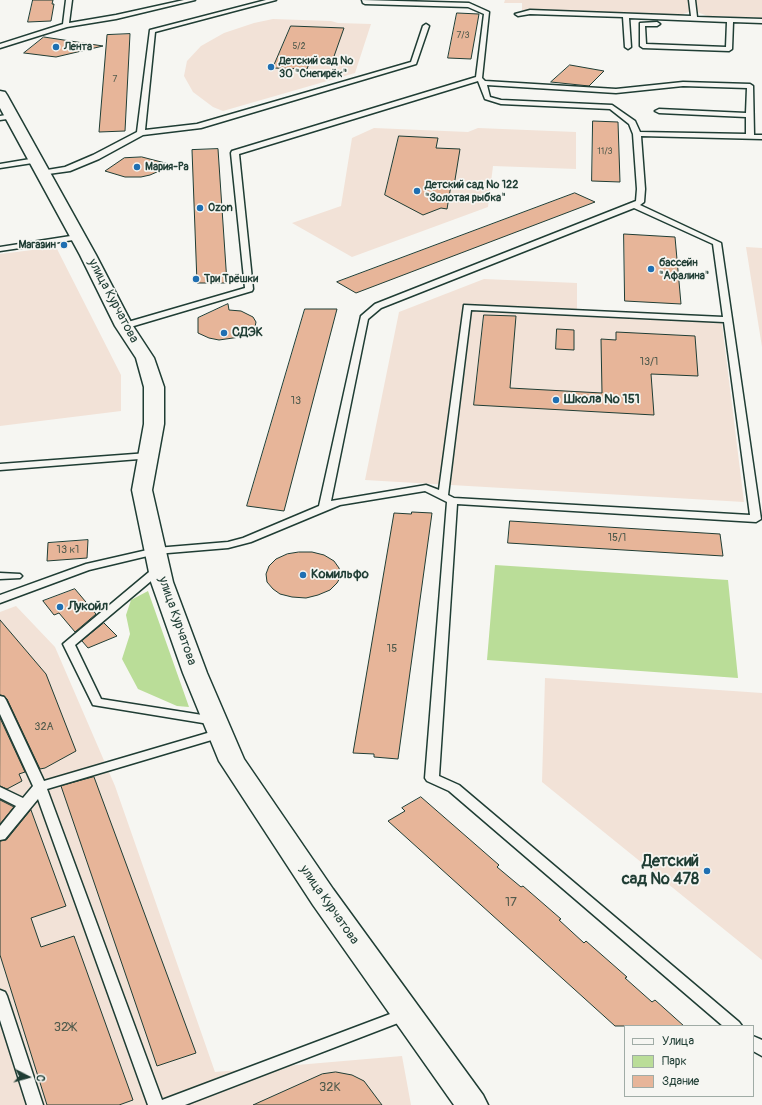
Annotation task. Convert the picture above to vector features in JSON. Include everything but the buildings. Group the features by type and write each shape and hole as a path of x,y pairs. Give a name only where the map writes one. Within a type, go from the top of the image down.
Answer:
{"main road":[{"name":"улица Курчатова","path":"0,96 6,117 40,167 88,255 124,326 144,358 154,387 154,424 142,490 157,560 162,582 192,666 232,760 322,898 472,1105"}],"lane":[{"path":"66,25 69,0"},
{"path":"0,46 66,25 116,18 192,0"},
{"path":"140,133 152,31 273,0"},
{"path":"324,508 364,318 378,306 640,202 641,189 637,134 632,123 612,107 502,102 486,98 481,81 487,13 468,5 365,2 366,0"},
{"path":"692,0 694,18"},
{"path":"518,14 530,12 762,21"},
{"path":"626,16 628,47"},
{"path":"730,20 730,27 729,49 643,46 642,24 730,27"},
{"path":"0,166 67,169 96,157 140,133 198,126 414,63 426,26"},
{"path":"124,326 249,289 235,153 481,81 616,91 683,84 750,86 750,137"},
{"path":"659,111 750,115"},
{"path":"637,134 762,137"},
{"path":"0,599 86,567 157,560 228,545 247,540 338,502 426,488 448,499 756,519 717,243 634,205"},
{"path":"0,249 77,237"},
{"path":"728,320 467,307 448,499 432,778 454,788 733,1025"},
{"path":"0,467 148,456"},
{"path":"157,560 69,644 97,702 218,727"},
{"path":"0,576 16,576"},
{"path":"0,700 40,787 156,1105"},
{"path":"0,835 40,787 218,727"},
{"path":"0,792 25,805"},
{"path":"0,996 35,1105"},
{"path":"167,1105 406,1014"},
{"path":"754,1043 762,1049"}],"shaded area":[{"path":"505,0 762,0 762,18 708,16 697,12 689,12 680,15 522,10 522,3 504,3"},
{"name":"Детский сад № 30 \"Снегирёк\"","path":"273,19 371,24 355,73 223,111 213,107 193,92 184,76 187,61 201,46 224,33 254,23"},
{"name":"Детский сад № 122 \"Золотая рыбка\"","path":"374,128 468,132 478,128 576,132 576,169 493,166 488,207 352,257 292,223 341,206 352,138"},
{"path":"56,247 121,375 121,411 0,426 0,254"},
{"path":"746,247 762,248 762,347"},
{"name":"Школа № 151","path":"484,279 577,283 577,309 721,316 744,502 365,480 399,312"},
{"path":"16,606 55,647 115,786 215,1072 402,1056 411,1105 0,1105 0,612"},
{"name":"Детский сад № 478","path":"545,678 762,693 762,960 542,782"}],"green space":[{"path":"495,565 728,580 738,678 487,660"},
{"path":"148,591 189,707 177,706 138,689 122,659 130,634 126,615 131,600"}],"place":[{"name":"Лента","path":"56,47"},
{"name":"Детский сад № 30 \"Снегирёк\"","path":"271,67"},
{"name":"Мария-Ра","path":"137,167"},
{"name":"Детский сад № 122 \"Золотая рыбка\"","path":"417,191"},
{"name":"Ozon","path":"200,208"},
{"name":"Магазин","path":"64,245"},
{"name":"бассейн \"Афалина\"","path":"651,269"},
{"name":"Три Трёшки","path":"196,279"},
{"name":"СДЭК","path":"224,333"},
{"name":"Школа № 151","path":"556,400"},
{"name":"Комильфо","path":"303,575"},
{"name":"Лукойл","path":"60,607"},
{"name":"Детский сад № 478","path":"707,871"}]}
